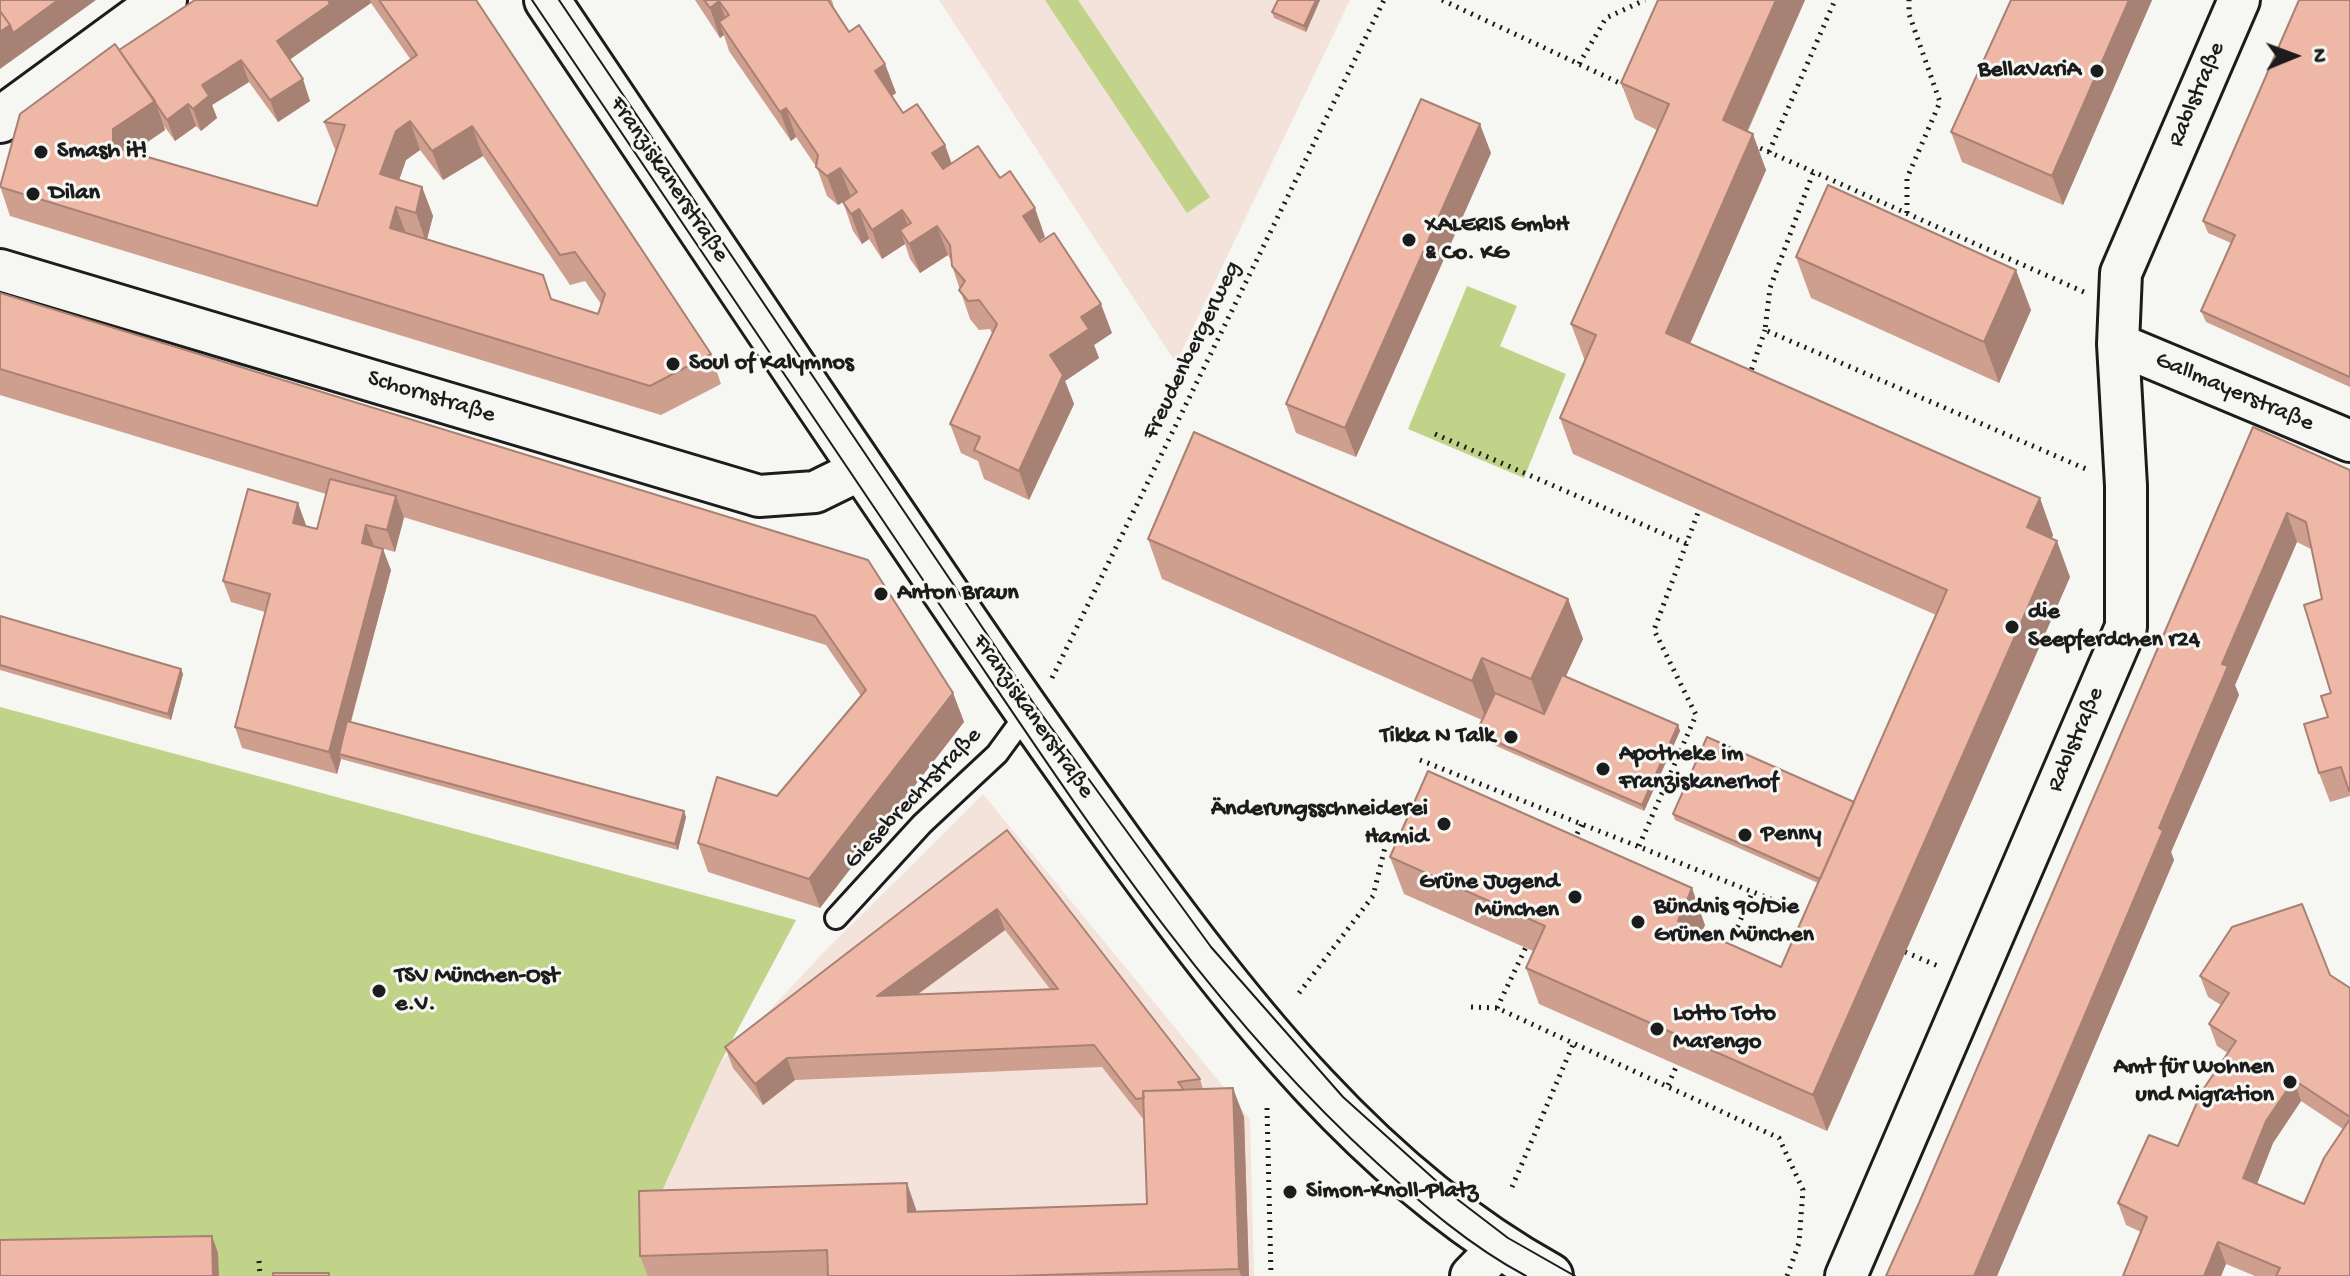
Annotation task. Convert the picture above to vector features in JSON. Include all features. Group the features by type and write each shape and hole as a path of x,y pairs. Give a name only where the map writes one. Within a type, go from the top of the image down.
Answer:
{"main road":[{"path":"0,120 164,0"},
{"name":"Franziskanerstraße","path":"547,0 1027,713 1201,953 1267,1034 1345,1116 1444,1208 1485,1262 1550,1276"}],"street":[{"name":"Rablstraße","path":"1846,1276 2126,627 2126,486 2118,326 2121,273 2239,0"},
{"name":"Schornstraße","path":"0,270 759,496 815,492 862,469"},
{"name":"Gallmayerstraße","path":"2118,326 2350,441"}],"lane":[{"name":"Giesebrechtstraße","path":"836,918 922,824 997,754 1027,713"}],"path":[{"name":"Freudenbergerweg","path":"1027,713 1060,665 1384,0"},
{"path":"1442,0 1632,89"},
{"path":"1579,64 1606,18 1645,0"},
{"path":"1769,152 1835,0"},
{"path":"1907,213 1907,178 1940,102 1909,14 1909,0"},
{"path":"1743,141 1907,213 2118,326"},
{"path":"1747,383 1765,330 1770,288 1813,173"},
{"path":"1765,330 2126,486"},
{"path":"1435,434 1687,544"},
{"path":"1639,846 1696,715 1654,630 1699,510"},
{"path":"1420,760 1817,917"},
{"path":"1570,849 1582,823"},
{"path":"1299,993 1373,896 1389,831"},
{"path":"1725,957 1753,891"},
{"path":"1497,1008 1526,947"},
{"path":"1471,1007 1497,1008 1779,1138 1803,1190 1799,1243 1787,1276"},
{"path":"1512,1187 1574,1042"},
{"path":"1668,1085 1677,1065"},
{"path":"1267,1108 1271,1276"},
{"path":"259,1261 260,1276"}],"shaded area":[{"path":"939,0 1350,0 1176,363"},
{"path":"983,794 1250,1119 1254,1276 651,1276 649,1220 720,1063 825,951"}],"green space":[{"path":"1045,0 1078,0 1210,197 1187,213"},
{"path":"1467,286 1517,306 1500,346 1566,374 1524,478 1408,429"},
{"name":"TSV München-Ost e.V.","path":"0,707 796,920 720,1063 649,1220 651,1276 0,1276"}],"building":[{"path":"0,0 58,0 13,33 0,11"},
{"path":"195,0 328,0 330,4 277,41 303,79 270,100 241,60 202,85 209,96 193,109 188,104 167,120 119,50"},
{"path":"379,0 476,0 711,354 650,386 0,187 20,114 115,44 155,101 113,129 113,147 317,206 345,125 324,122 417,55","holes":["410,121 432,151 472,126 560,255 575,252 605,294 598,314 551,299 543,275 390,228 396,207 416,213 422,187 380,174 396,131"]},
{"path":"704,0 828,0 849,32 859,25 885,64 875,71 903,113 917,104 945,145 932,153 943,169 978,146 1000,178 1010,171 1035,208 1023,216 1040,242 1054,233 1101,304 1081,317 1089,329 1050,355 1063,375 1019,471 974,450 980,437 950,424 997,324 979,300 968,301 959,290 965,281 952,266 950,245 937,226 909,244 900,230 911,223 902,210 872,230 859,209 851,214 843,202 857,192 840,168 827,176 816,167 818,155 786,108 780,112 719,22 729,15 719,1 710,8"},
{"path":"1278,0 1316,0 1304,26 1272,12"},
{"path":"1658,0 1776,0 1723,120 1753,134 1666,333 2040,498 2027,527 2057,541 1813,1095 1526,968 1545,926 1390,857 1428,771 1692,888 1678,921 1781,967 1947,590 1560,418 1596,335 1571,324 1669,104 1621,83"},
{"path":"2011,0 2129,0 2052,176 1951,132"},
{"path":"2299,0 2350,0 2350,377 2201,311 2235,235 2203,221"},
{"path":"0,11 10,25 0,32"},
{"path":"1421,99 1480,124 1345,428 1286,404"},
{"path":"1828,185 2016,270 1984,342 1796,257"},
{"path":"0,293 868,560 953,693 809,879 698,843 717,777 777,796 866,690 815,616 0,369"},
{"path":"2253,427 2350,470 2350,790 2341,767 2319,773 2304,724 2328,717 2321,696 2331,693 2304,605 2322,599 2306,522 2287,513 2222,664 2228,666 2159,828 2163,831 1974,1276 1886,1276 1919,1203"},
{"path":"1194,432 1568,599 1531,679 1482,658 1472,681 1148,539"},
{"path":"330,479 396,496 387,530 366,525 362,543 383,549 329,752 235,727 270,594 223,581 248,489 298,503 293,523 317,529"},
{"path":"0,616 181,669 168,714 0,665"},
{"path":"1562,675 1678,725 1642,805 1476,733 1495,693 1544,714"},
{"path":"347,721 684,811 675,844 339,754"},
{"path":"1707,737 1854,802 1820,879 1673,814"},
{"path":"1007,830 1200,1079 1178,1082 1184,1090 1143,1091 1144,1098 1136,1099 1094,1045 787,1058 755,1084 725,1047","holes":["997,909 1058,989 877,996"]},
{"name":"Amt für Wohnen und Migration","path":"2302,904 2330,975 2350,988 2350,1117 2294,1080 2266,1121 2243,1178 2304,1204 2324,1158 2350,1119 2350,1276 2276,1276 2280,1268 2218,1242 2204,1276 2123,1276 2147,1217 2118,1203 2149,1135 2178,1146 2202,1091 2236,1041 2209,1024 2229,993 2200,976 2232,927"},
{"path":"1233,1088 1239,1269 1010,1276 828,1276 827,1250 640,1256 639,1191 907,1183 908,1212 1147,1204 1143,1091"},
{"path":"212,1236 213,1276 0,1276 0,1240"},
{"path":"273,1273 329,1273 329,1276 273,1276"}],"tram line":[{"path":"532,0 1046,761 1200,972 1315,1103 1377,1163 1448,1224 1526,1276"},
{"path":"559,0 1034,704 1211,947 1343,1097 1453,1196 1508,1238 1575,1276"}],"place":[{"name":"BellaVariA","path":"2097,71"},
{"name":"Smash it!","path":"41,152"},
{"name":"Dilan","path":"33,194"},
{"name":"XALERIS GmbH & Co. KG","path":"1409,240"},
{"name":"Soul of Kalymnos","path":"673,364"},
{"name":"Anton Braun","path":"881,594"},
{"name":"die Seepferdchen r24","path":"2012,627"},
{"name":"Tikka N Talk","path":"1511,737"},
{"name":"Apotheke im Franziskanerhof","path":"1603,769"},
{"name":"Änderungsschneiderei Hamid","path":"1444,824"},
{"name":"Penny","path":"1745,835"},
{"name":"Grüne Jugend München","path":"1575,897"},
{"name":"Bündnis 90/Die Grünen München","path":"1638,922"},
{"name":"TSV München-Ost e.V.","path":"379,991"},
{"name":"Lotto Toto Marengo","path":"1657,1029"},
{"name":"Amt für Wohnen und Migration","path":"2290,1082"},
{"name":"Simon-Knoll-Platz","path":"1290,1192"}]}
